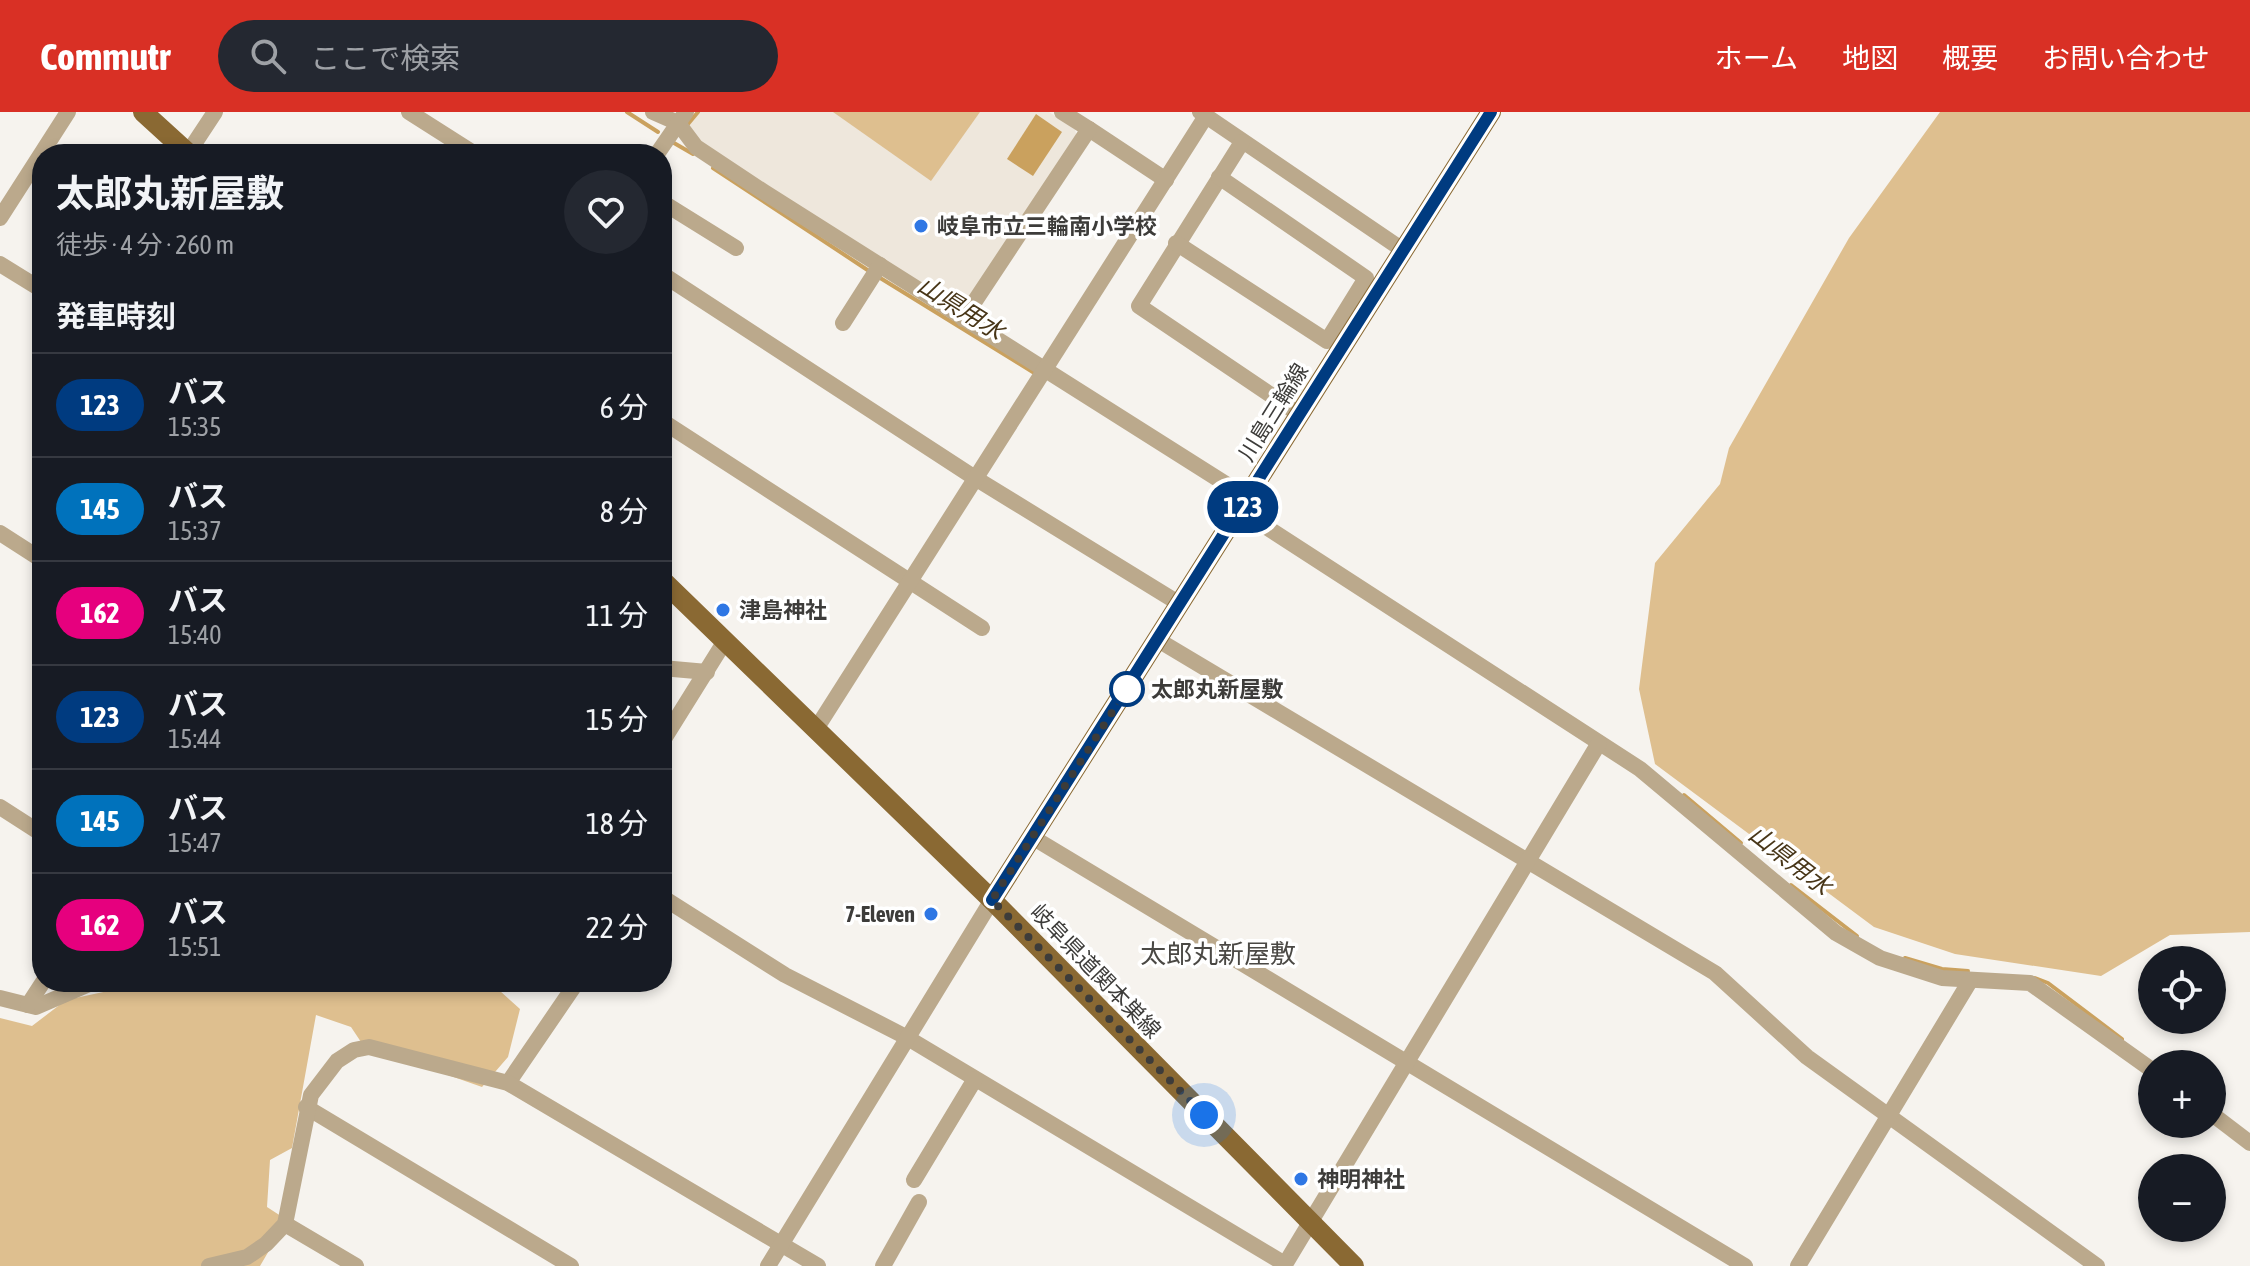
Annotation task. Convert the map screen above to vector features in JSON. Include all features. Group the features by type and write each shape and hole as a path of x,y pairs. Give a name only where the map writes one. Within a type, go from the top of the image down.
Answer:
{"main road":[{"path":"143,112 178,144"},
{"name":"川島三輪線","path":"992,900 1491,112"},
{"name":"岐阜県道関本巣線","path":"672,590 992,900 1354,1266"}],"street":[{"path":"47,144 68,112"},
{"path":"195,144 215,112"},
{"path":"409,112 459,144"},
{"path":"653,112 682,117"},
{"path":"1062,112 1166,180"},
{"path":"816,729 912,583 921,563 1166,180 1203,114 1403,250"},
{"path":"664,144 682,117"},
{"path":"682,117 696,147 963,319 1041,376 1244,504 1670,792 1836,933 1860,948 1914,970 1970,981 2030,983 2138,1060"},
{"path":"963,319 1089,129"},
{"path":"1242,142 1139,306 1299,414"},
{"path":"0,218 32,168"},
{"path":"1176,243 1327,341 1366,278 1219,177"},
{"path":"672,208 736,248"},
{"path":"0,264 32,284"},
{"path":"843,323 880,265"},
{"path":"672,281 975,478 1180,604"},
{"path":"672,427 982,628"},
{"path":"0,533 32,554"},
{"path":"1158,640 1715,973 1807,1057 2097,1266"},
{"path":"672,726 725,641"},
{"path":"672,669 707,672"},
{"path":"672,903 785,975 906,1037 1284,1265 1525,860 1599,743"},
{"path":"0,807 32,828"},
{"path":"1032,837 1745,1266"},
{"path":"768,1266 992,900"},
{"path":"1798,1266 1970,981"},
{"path":"28,1005 36,992"},
{"path":"0,998 36,1007 71,992"},
{"path":"508,1083 570,992"},
{"path":"209,1266 247,1257 285,1224 306,1107 337,1061 354,1050 369,1047 508,1083 818,1266"},
{"path":"914,1180 975,1079"},
{"path":"306,1107 571,1266"},
{"path":"2226,1125 2250,1143"},
{"path":"883,1266 919,1202"},
{"path":"285,1224 356,1266"}],"shaded area":[{"name":"岐阜市立三輪南小学校","path":"700,112 1049,112 1075,129 1077,139 958,312 692,139 688,126"},
{"path":"833,112 980,112 931,181"},
{"path":"1940,112 2250,112 2250,932 2170,935 2151,946 2138,946 2138,954 2101,976 1955,954 1874,927 1655,764 1639,689 1655,563 1720,484 1729,448 1849,238"},
{"path":"1036,114 1062,132 1033,176 1007,159"},
{"path":"103,992 501,992 520,1009 508,1057 482,1087 363,1045 351,1027 316,1015 292,1148 270,1160 267,1207 287,1220 260,1266 0,1266 0,1018 32,1026 66,1000"}],"waterway":[{"name":"山県用水","path":"627,112 658,132"},
{"name":"山県用水","path":"688,124 698,112"},
{"name":"山県用水","path":"674,143 693,154"},
{"name":"山県用水","path":"713,168 869,271"},
{"name":"山県用水","path":"877,276 1036,374"},
{"name":"山県用水","path":"1684,795 1741,843"},
{"name":"山県用水","path":"1791,885 1857,936"},
{"name":"山県用水","path":"1905,958 1942,969 1968,971"},
{"name":"山県用水","path":"2035,978 2048,983 2122,1039"}],"bus line":[{"name":"123","path":"992,900 1491,112"}],"place":[{"name":"岐阜市立三輪南小学校","path":"921,226"},
{"name":"津島神社","path":"723,610"},
{"name":"太郎丸新屋敷","path":"1127,689"},
{"name":"7-Eleven","path":"931,914"},
{"name":"神明神社","path":"1301,1179"}],"district":[{"name":"太郎丸新屋敷","path":"1218,954"}],"route":[{"path":"1127,689 992,900 1204,1115"}]}
